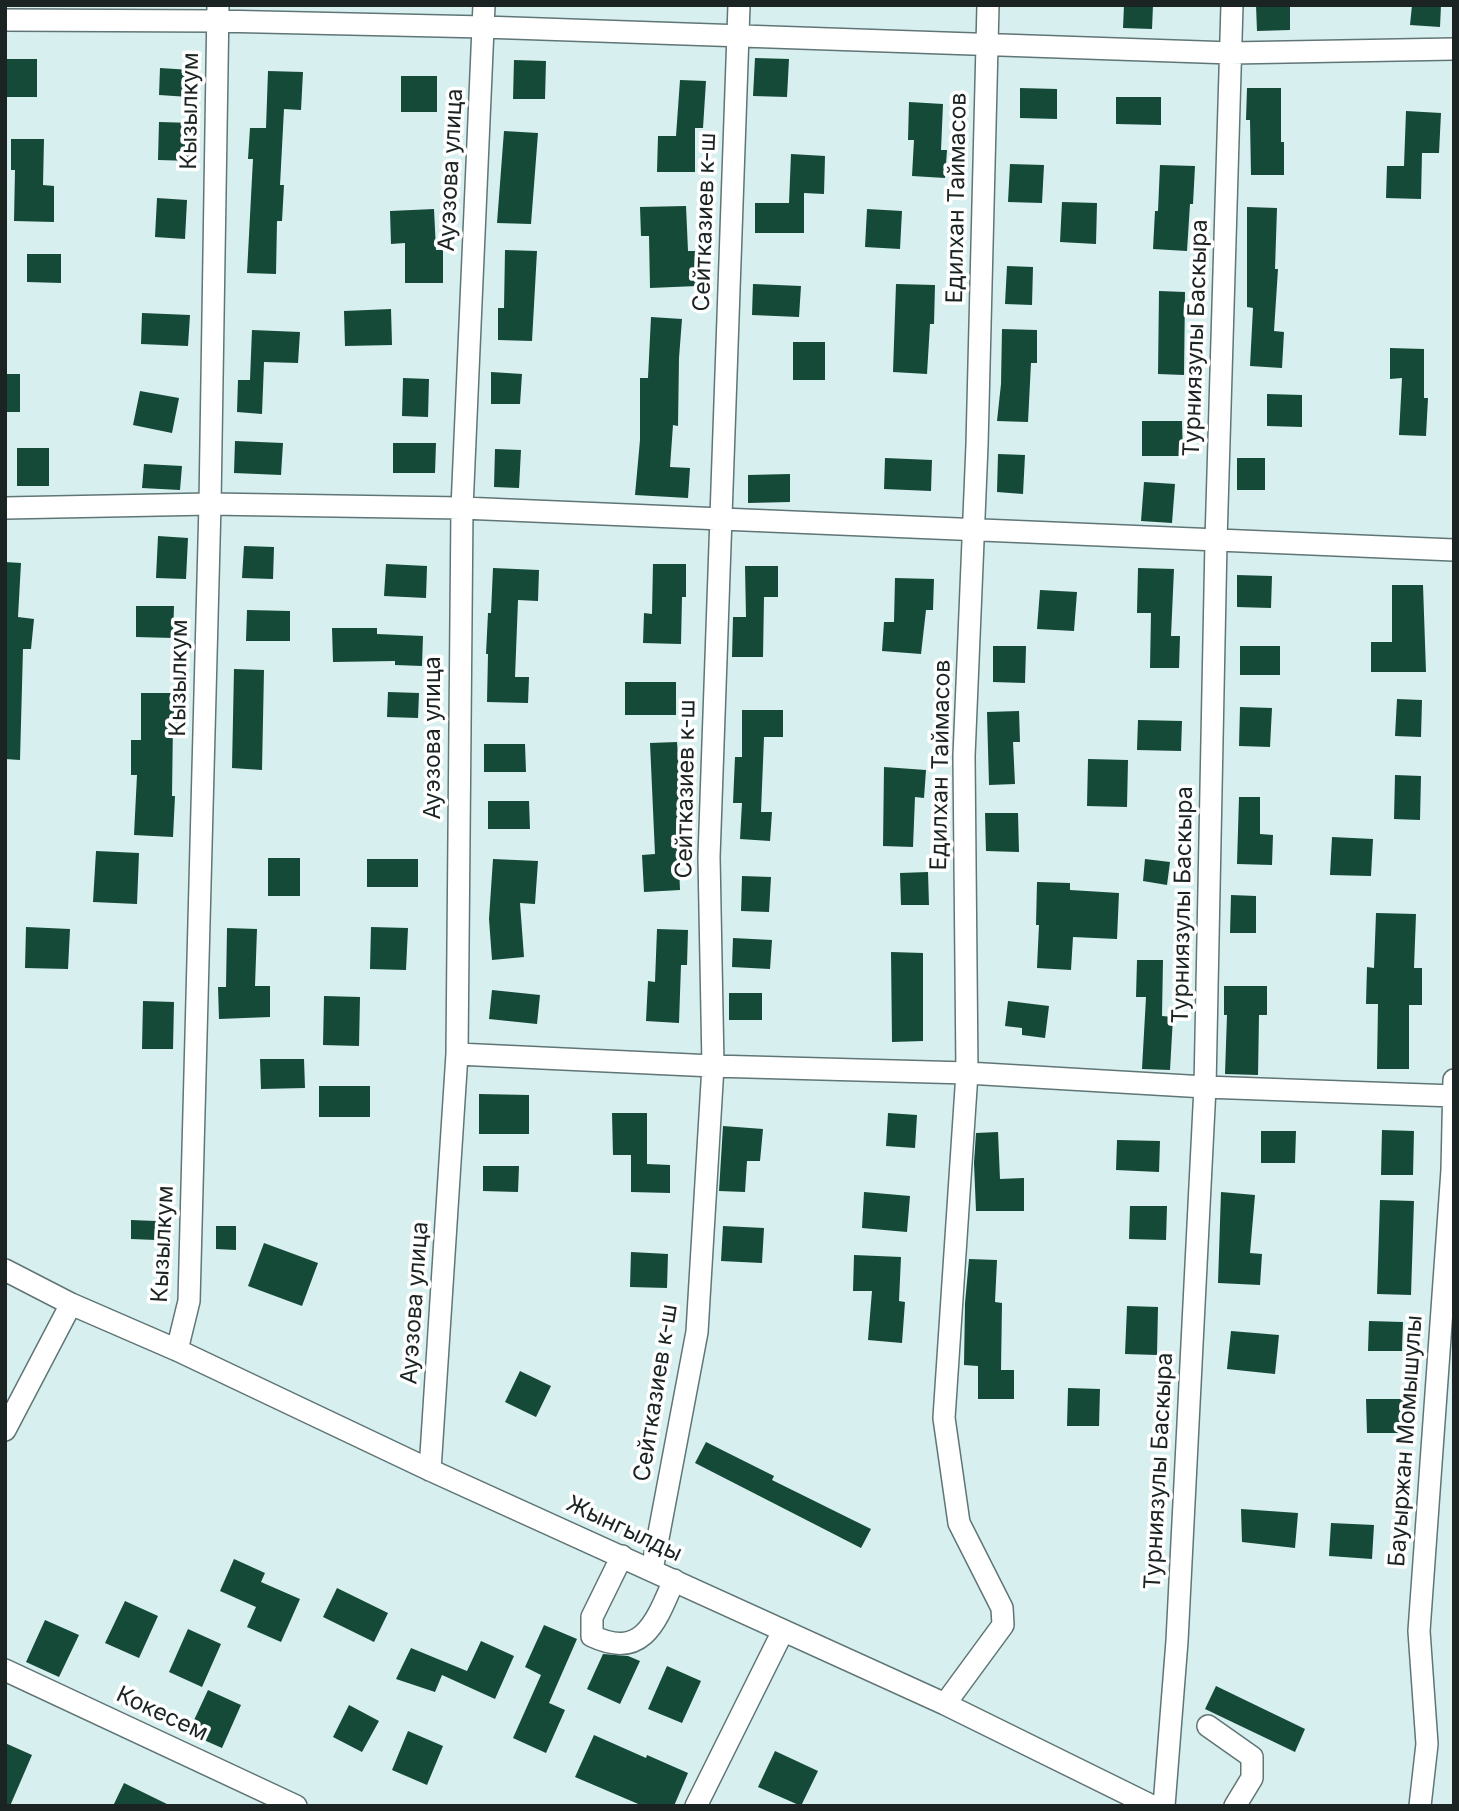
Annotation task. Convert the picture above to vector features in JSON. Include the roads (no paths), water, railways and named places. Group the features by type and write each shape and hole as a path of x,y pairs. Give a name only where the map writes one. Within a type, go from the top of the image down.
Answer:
{"street":[{"name":"Ауэзова улица","path":"430,1470 457,1054 461,508 484,5"},
{"name":"Сейтказиев к-ш","path":"652,1570 697,1332 713,1066 709,857 739,5"},
{"name":"Едилхан Таймасов","path":"945,1704 1003,1625 1002,1608 958,1524 944,1418 967,1073 964,756 988,5"},
{"name":"Турниязулы Баскыра","path":"1164,1806 1178,1627 1205,1087 1216,541 1232,5"},
{"path":"5,20 218,13 484,27 1231,53 1454,49"},
{"name":"Кызылкум","path":"177,1350 189,1301 218,13"},
{"path":"5,508 209,504 461,508 1454,550"},
{"path":"457,1054 713,1066 967,1073 1205,1087 1454,1096"},
{"name":"Бауыржан Момышулы","path":"1420,1806 1427,1744 1419,1631 1452,1170 1454,1080"},
{"name":"Жынгылды","path":"5,1270 71,1304 177,1350 430,1470 945,1704 1152,1806"},
{"path":"5,1430 71,1304"},
{"path":"622,1556 592,1617 592,1636 604,1642 622,1645 642,1638 663,1606 674,1580"},
{"path":"696,1806 783,1631"},
{"name":"Кокесем","path":"5,1670 296,1806"},
{"path":"1208,1726 1252,1758 1252,1778 1235,1806"}]}
